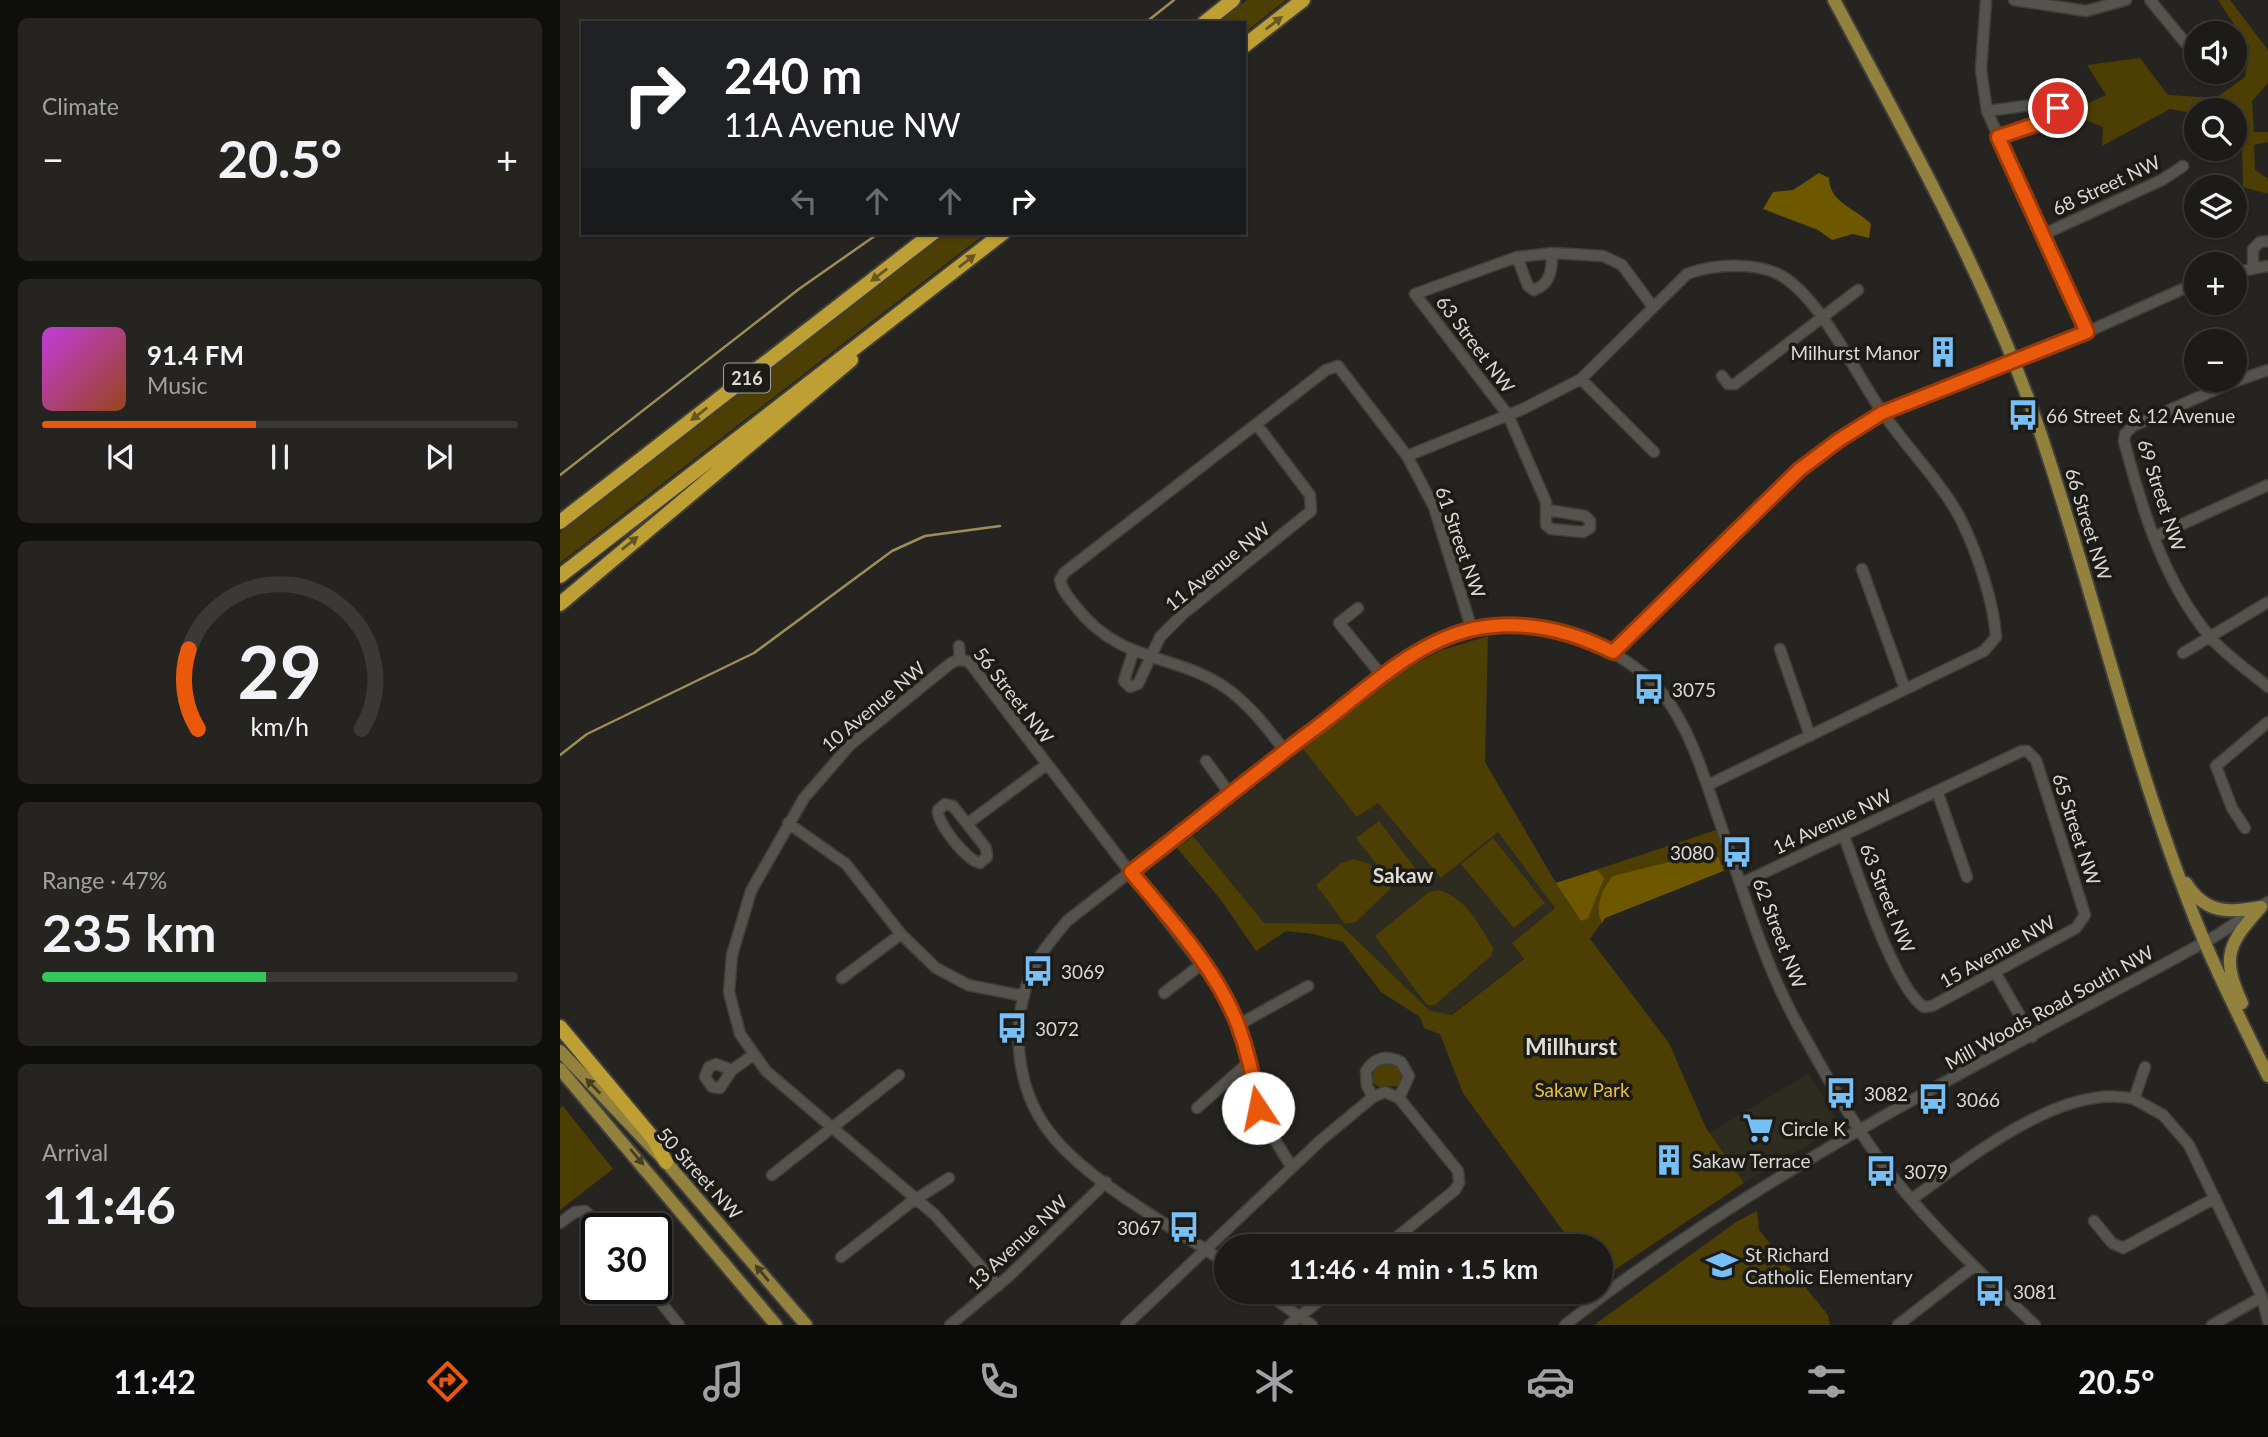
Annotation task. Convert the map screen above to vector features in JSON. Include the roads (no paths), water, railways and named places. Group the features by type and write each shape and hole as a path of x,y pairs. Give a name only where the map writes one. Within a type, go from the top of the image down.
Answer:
{"highway":[{"path":"1207,21 1233,0"},
{"path":"1246,44 1303,0"},
{"name":"216","path":"560,522 930,235"},
{"name":"216","path":"560,576 1000,235"},
{"path":"560,604 832,379 894,317"},
{"path":"560,586 597,556 620,530"},
{"path":"560,1027 653,1138 666,1162"}],"main road":[{"name":"66 Street NW","path":"1834,0 1945,207 2014,361 2044,444 2172,856 2205,942 2268,1076"},
{"path":"2172,856 2193,893 2209,907 2230,912 2265,904"},
{"path":"2247,1033 2247,1014 2230,975 2230,950 2236,937 2265,904"},
{"name":"50 Street NW","path":"560,1051 666,1162 806,1325"},
{"name":"50 Street NW","path":"560,1069 776,1324"}],"street":[{"name":"68 Street NW","path":"1986,0 1981,70 1987,111 2087,332"},
{"path":"2014,0 2085,11 2126,0"},
{"path":"2150,0 2184,41"},
{"path":"1987,111 2048,103 2058,108 2055,118 1998,137"},
{"name":"68 Street NW","path":"2044,234 2162,180 2183,166"},
{"path":"2253,267 2253,249 2260,242 2268,241"},
{"path":"1552,253 1551,275 1542,286 1534,290 1528,286 1517,257 1552,253 1603,256 1622,265 1653,307"},
{"name":"63 Street NW","path":"1508,415 1415,294 1517,257"},
{"path":"2247,269 2268,266"},
{"path":"1407,456 1508,415 1581,379 1678,281 1705,268 1762,269 1778,274 1797,286 1821,318 1882,413 1955,509 1977,559 1996,629 1994,642 1984,651 1707,785"},
{"path":"1613,652 1799,470 1882,413 2087,332 2184,288"},
{"path":"1721,376 1727,384 1735,384 1858,290"},
{"name":"61 Street NW","path":"1257,425 1326,370 1338,366 1407,456 1434,508 1472,630"},
{"name":"69 Street NW","path":"2268,370 2232,382 2133,426 2125,434 2126,447 2154,537 2171,577 2210,637 2268,687"},
{"path":"1581,379 1654,452"},
{"path":"1508,415 1548,510"},
{"path":"1257,425 1065,573 1060,580 1063,590 1095,627 1133,652 1209,678 1227,689 1251,708 1285,751"},
{"name":"11 Avenue NW","path":"1133,652 1124,676 1124,681 1130,687 1138,684 1160,637 1182,614 1306,517 1313,505 1310,495 1257,425"},
{"path":"2154,537 2268,485"},
{"path":"1955,509 1965,502"},
{"path":"1861,569 1905,689"},
{"path":"2183,653 2268,602"},
{"path":"1358,608 1339,624 1382,676"},
{"name":"62 Street NW","path":"1214,1256 1105,1182 1055,1139 1035,1108 1019,1058 1019,1030 1024,996 1039,959 1068,921 1382,676 1428,645 1472,630 1504,626 1549,628 1613,652 1637,668 1668,702 1685,729 1707,785 1774,976 1827,1079 1860,1130 1912,1199 1974,1266 2035,1325"},
{"name":"56 Street NW","path":"959,646 961,659 969,662 1202,964 1238,1025 1262,1119 1291,1167"},
{"path":"1780,649 1810,736"},
{"name":"10 Avenue NW","path":"961,659 951,663 843,752 813,785 788,823 751,891 732,955 731,1005 737,1026 752,1055 773,1077 947,1227 998,1286"},
{"path":"2245,828 2232,808 2216,766 2268,722"},
{"name":"14 Avenue NW","path":"1742,883 2022,751 2030,752"},
{"name":"65 Street NW","path":"2030,752 2036,760 2081,898 2085,911 2083,919"},
{"path":"1206,761 1230,794"},
{"name":"56 Street NW","path":"967,824 1046,765"},
{"path":"1937,791 1967,877"},
{"path":"945,804 953,806 967,824 986,848 986,858 980,863 969,858 939,819 938,810 945,804"},
{"path":"788,823 846,864 901,934 936,968 968,985 1024,996"},
{"name":"63 Street NW","path":"1844,836 1879,933 1914,999 1924,1007"},
{"name":"Mill Woods Road South NW","path":"1565,1325 1651,1261 1860,1130 2205,942 2265,904"},
{"name":"15 Avenue NW","path":"1924,1007 1932,1006 2076,928 2083,919"},
{"path":"842,978 901,934"},
{"path":"1164,993 1202,964"},
{"path":"1996,972 2032,1037"},
{"path":"1238,1025 1308,986"},
{"path":"732,1070 752,1055"},
{"path":"1376,1095 1367,1086 1366,1071 1371,1064 1384,1058 1397,1060 1407,1070 1408,1082 1399,1098"},
{"path":"1197,1108 1249,1062"},
{"path":"2134,1099 2146,1067"},
{"path":"772,1175 899,1075"},
{"path":"1126,1325 1291,1167 1376,1095 1391,1093 1399,1098 1429,1132 1460,1177 1455,1190 1401,1234"},
{"path":"1912,1199 1979,1151 2068,1103 2098,1096 2134,1099 2163,1115 2176,1126 2189,1145 2262,1297 2268,1321"},
{"path":"841,1257 948,1178"},
{"name":"13 Avenue NW","path":"950,1325 998,1286 1105,1182"},
{"path":"2094,1222 2112,1243 2123,1248 2215,1198"},
{"path":"560,1223 580,1212 589,1213"},
{"path":"1898,1325 1974,1266"},
{"path":"2212,1325 2262,1297"},
{"path":"662,1304 679,1325"},
{"path":"1282,1304 1312,1325"},
{"path":"1289,1325 1314,1304"}],"waterway":[{"path":"1148,21 1174,0"},
{"path":"560,475 799,289 876,235"},
{"path":"560,755 587,734 754,653 892,551 925,536 1000,526"}],"place":[{"name":"Milhurst Manor","path":"1943,352"},
{"name":"66 Street & 12 Avenue","path":"2023,415"},
{"name":"3075","path":"1649,689"},
{"name":"3080","path":"1737,852"},
{"name":"3069","path":"1038,971"},
{"name":"3072","path":"1012,1028"},
{"name":"3082","path":"1841,1093"},
{"name":"3066","path":"1933,1099"},
{"name":"Circle K","path":"1758,1128"},
{"name":"Sakaw Terrace","path":"1669,1160"},
{"name":"3079","path":"1881,1171"},
{"name":"3067","path":"1184,1227"},
{"name":"St Richard Catholic Elementary","path":"1722,1265"},
{"name":"3081","path":"1990,1291"}],"district":[{"name":"Sakaw","path":"1403,874"},
{"name":"Millhurst","path":"1571,1046"}],"park label":[{"name":"Sakaw Park","path":"1582,1089"}]}
